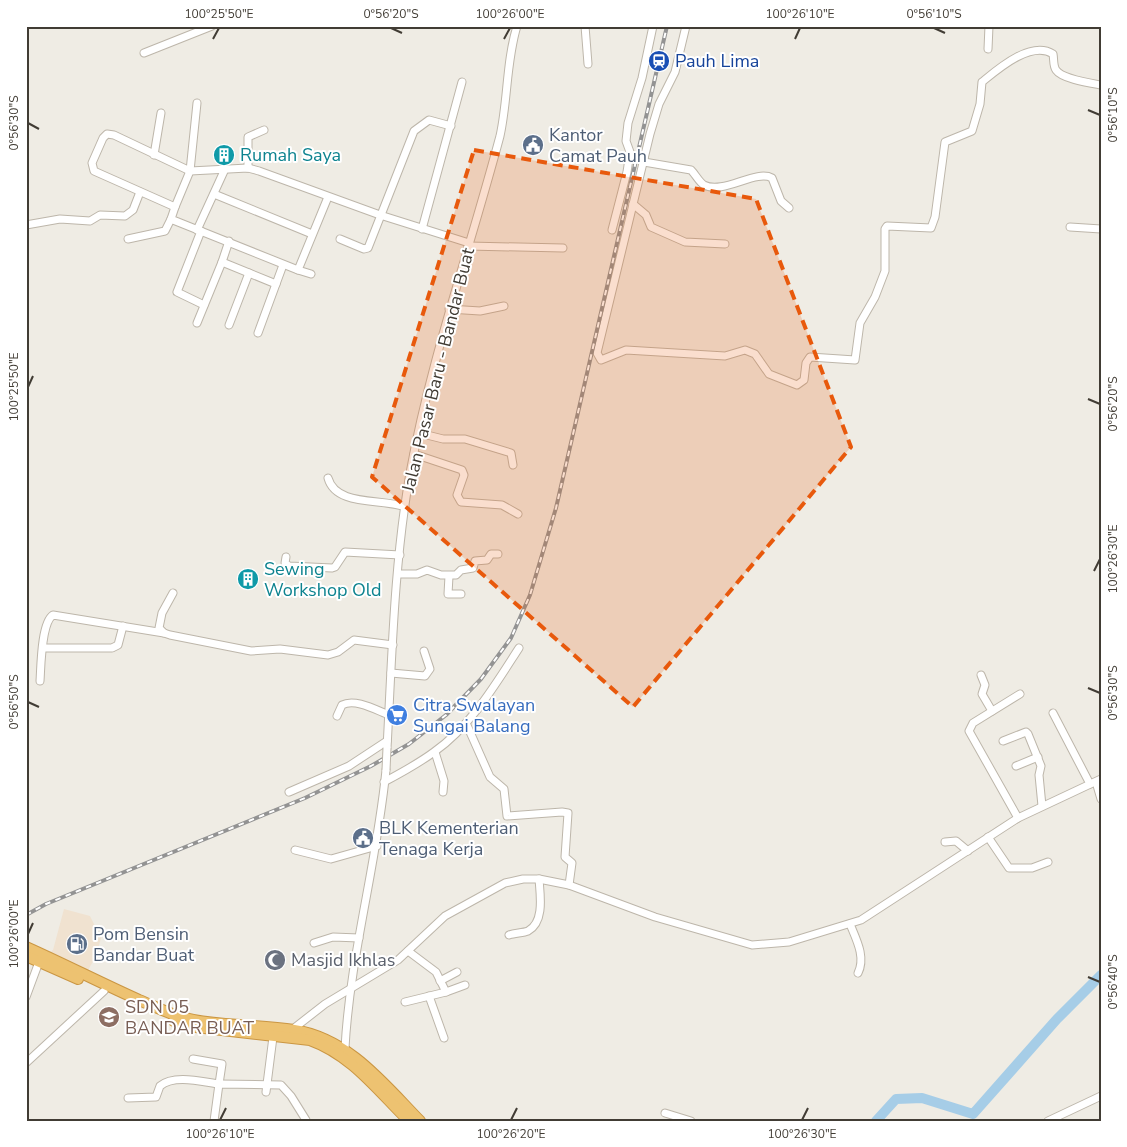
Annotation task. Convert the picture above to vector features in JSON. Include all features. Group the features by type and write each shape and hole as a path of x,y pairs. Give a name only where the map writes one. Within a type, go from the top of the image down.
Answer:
{"highway":[{"path":"31,955 104,991 187,1026 310,1040 332,1049 355,1067 408,1121"},
{"path":"31,955 185,1018 231,1025 311,1033 345,1048 420,1121"}],"street":[{"path":"144,53 212,26"},
{"name":"Jalan Pasar Baru - Bandar Buat","path":"345,1048 350,990 377,846 386,770 400,555 405,508 414,454 449,310 500,136 506,110 512,49 517,26"},
{"path":"585,26 588,64"},
{"path":"612,230 628,172 630,152 626,141 628,123 642,78 653,26"},
{"path":"686,26 676,72 659,104 597,353 598,359 610,358 626,350 725,356 745,350 756,354 770,374 801,384 804,380 806,363 810,357 853,361 856,359 860,323 875,297 885,271 884,229 887,226 930,228 935,217 945,142 972,131 980,104 982,82 1000,68 1028,52 1041,51 1053,54 1055,68 1061,74 1078,81 1101,85"},
{"path":"988,49 989,26"},
{"path":"422,229 462,82"},
{"path":"128,239 165,231 190,171 197,103"},
{"path":"154,155 162,112"},
{"path":"340,240 366,249 414,131 424,123 433,120 451,126"},
{"path":"248,168 248,137 264,130"},
{"path":"175,207 92,169 92,163 103,138 109,134 190,171 248,168 468,244 563,248"},
{"path":"644,162 691,170 701,182 709,186 740,183 765,176 771,177 781,201 789,208"},
{"path":"204,305 177,292 199,230 225,169"},
{"path":"26,225 60,219 90,221 100,215 125,216 133,210 140,192"},
{"path":"214,194 312,234"},
{"path":"298,270 328,197"},
{"path":"633,204 646,215 651,227 681,241 725,244"},
{"path":"171,219 229,241 283,265 311,274"},
{"path":"1070,227 1101,229"},
{"path":"197,323 229,241"},
{"path":"222,262 276,284"},
{"path":"258,333 283,265"},
{"path":"229,325 249,273"},
{"path":"449,310 480,312 504,306"},
{"path":"418,434 443,439 465,439 511,453 513,465"},
{"path":"414,454 462,470 464,475 458,495 461,502 502,505 518,514"},
{"path":"328,478 332,487 341,494 405,508"},
{"path":"286,557 285,563 290,566 332,568 335,567 345,552 400,555"},
{"path":"399,574 417,574 427,570 449,576 473,568 475,561 487,560 490,554 498,554"},
{"path":"449,576 448,594 461,594"},
{"path":"164,633 161,631 160,623 173,593"},
{"path":"40,681 46,625 49,618 53,615 164,633 251,652 280,650 328,655 338,652 354,640 393,645"},
{"path":"43,648 112,648 118,645 122,626"},
{"path":"384,782 435,752 466,724 485,700 520,648"},
{"path":"392,673 425,676 430,669 424,651"},
{"path":"980,675 985,685 982,694 992,711"},
{"path":"1018,818 969,731 970,724 1020,694"},
{"path":"337,716 342,705 347,703 368,707 389,715"},
{"path":"1054,713 1095,782 1101,799"},
{"path":"466,724 490,777 504,789 507,816 568,813 565,857 572,863 569,885"},
{"path":"1003,742 1027,733 1041,766 1039,775 1042,806"},
{"path":"289,792 349,766 387,745"},
{"path":"435,752 444,781 443,792"},
{"path":"1016,766 1038,757"},
{"path":"293,1030 313,1012 398,960 445,916 495,887 523,879 539,879 569,885 648,915 760,946 802,939 850,924 881,908 1018,818 1095,782"},
{"path":"988,838 1008,868 1032,868 1048,862"},
{"path":"945,842 956,840 968,851"},
{"path":"295,850 331,859 377,846"},
{"path":"509,935 529,930 536,923 541,903 539,879"},
{"path":"850,924 862,956 861,967 858,973"},
{"path":"314,943 333,937 359,938"},
{"path":"408,951 433,969 446,992"},
{"path":"26,997 31,955"},
{"path":"440,980 457,972"},
{"path":"405,1002 464,986"},
{"path":"26,1063 104,991"},
{"path":"429,996 444,1038"},
{"path":"266,1092 273,1037"},
{"path":"193,1059 222,1064 214,1121"},
{"path":"128,1098 156,1097 163,1084 175,1081 219,1084 277,1084 285,1088 306,1120"},
{"path":"1048,1121 1101,1096"},
{"path":"666,1112 691,1121"}],"highlighted area":[{"path":"474,150 756,199 851,447 633,707 372,477"}],"shaded area":[{"name":"Pom Bensin Bandar Buat","path":"64,909 90,916 101,938 96,956 87,972 48,953 53,950"}],"waterway":[{"path":"876,1121 896,1099 922,1098 973,1114 1057,1019 1101,975"}],"railway":[{"path":"26,915 46,904 305,798 371,766 409,744 446,715 481,679 511,638 530,595 556,508 667,26"}],"place":[{"name":"Pauh Lima","path":"659,61"},
{"name":"Kantor Camat Pauh","path":"533,145"},
{"name":"Rumah Saya","path":"224,155"},
{"name":"Sewing Workshop Old","path":"248,579"},
{"name":"Citra Swalayan Sungai Balang","path":"397,715"},
{"name":"BLK Kementerian Tenaga Kerja","path":"363,838"},
{"name":"Pom Bensin Bandar Buat","path":"77,944"},
{"name":"Masjid Ikhlas","path":"275,960"},
{"name":"SDN 05 BANDAR BUAT","path":"109,1017"}]}
